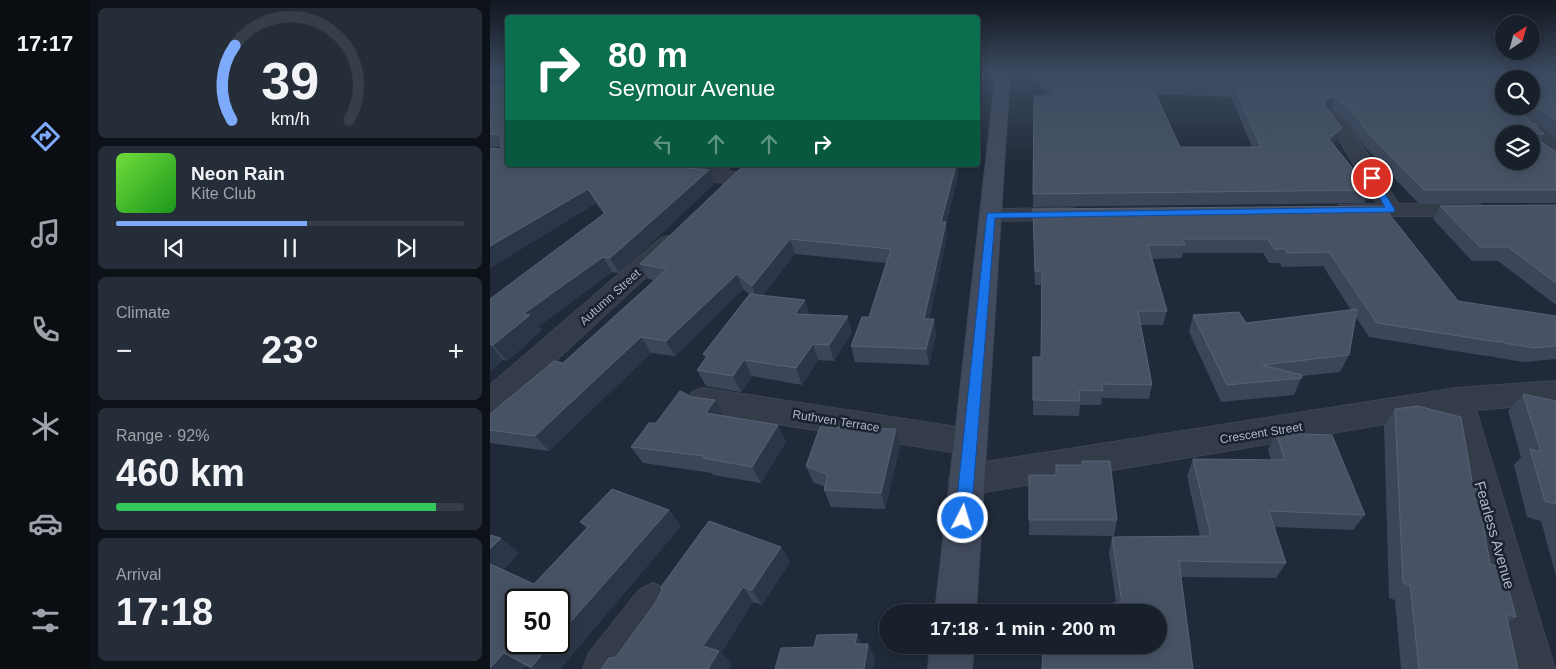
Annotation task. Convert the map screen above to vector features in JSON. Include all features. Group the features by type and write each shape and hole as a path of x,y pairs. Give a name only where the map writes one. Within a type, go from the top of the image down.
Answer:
{"main road":[{"path":"956,604 1000,103"},
{"path":"950,669 951,654"}],"street":[{"path":"1330,115 1344,132 1391,210"},
{"path":"1540,138 1556,152"},
{"path":"651,167 742,171"},
{"path":"715,198 742,171"},
{"path":"1331,211 1498,210"},
{"path":"991,215 1091,214"},
{"name":"Autumn Street","path":"490,403 638,272 687,225"},
{"name":"Crescent Street","path":"966,480 1457,400 1556,392"},
{"name":"Ruthven Terrace","path":"703,400 970,442"},
{"name":"Fearless Avenue","path":"1457,400 1533,669"},
{"path":"605,669 653,604"}],"building":[{"path":"490,103 505,103 505,167 680,167 709,170 610,258 603,257 523,314 530,315 493,345 490,344 490,299 605,213 588,189 490,246 490,148 501,149 501,135 490,134 490,122 492,121 490,121"},
{"path":"1034,103 1160,103 1180,147 1261,147 1242,103 1324,103 1342,128 1329,139 1370,190 1033,194"},
{"path":"1343,103 1495,103 1495,115 1524,115 1531,123 1536,125 1495,125 1495,170 1540,170 1540,141 1556,152 1556,190 1424,190 1369,134 1352,111"},
{"path":"1540,103 1556,103 1556,121 1540,110"},
{"path":"742,167 955,167 941,222 946,222 924,319 934,319 926,349 851,346 862,317 869,317 891,249 790,239 752,286 737,274 666,341 641,337 535,436 490,430 490,414 554,361 563,363 667,269 640,264"},
{"path":"1556,205 1556,283 1508,247 1480,247 1440,206"},
{"path":"1383,206 1458,301 1556,316 1556,346 1535,348 1504,343 1503,341 1497,342 1377,323 1329,252 1287,253 1285,249 1274,249 1268,239 1183,239 1185,245 1148,245 1167,311 1138,311 1152,385 1102,384 1103,391 1079,390 1080,401 1033,400 1033,357 1041,357 1042,271 1035,271 1033,209"},
{"path":"750,294 805,300 795,314 848,316 829,345 813,344 796,368 744,360 733,376 697,370 708,355 703,354"},
{"path":"1357,309 1349,355 1262,365 1302,375 1302,378 1227,385 1193,315 1239,312 1246,323"},
{"path":"680,391 692,397 715,400 706,413 778,425 752,467 703,458 704,456 631,447 649,423 656,423"},
{"path":"1523,394 1556,401 1556,504 1545,501 1530,449 1541,452"},
{"path":"1418,406 1461,417 1473,487 1477,488 1490,564 1503,568 1516,617 1506,614 1518,669 1419,669 1410,585 1403,583 1395,409"},
{"path":"820,427 896,429 881,493 824,490 828,475 806,466"},
{"path":"1276,433 1332,435 1365,515 1269,511 1286,563 1179,561 1193,669 1042,669 1043,654 1167,654 1167,604 1113,604 1122,603 1112,537 1211,536 1193,459 1285,460"},
{"path":"1082,461 1110,461 1117,520 1029,520 1029,475 1056,475 1056,465 1082,465"},
{"path":"612,489 669,510 570,622 570,589 505,589 505,654 490,668 490,564 534,584 589,526 580,522"},
{"path":"709,521 781,547 752,590 743,587 703,646 719,651 708,669 601,669 609,658 616,657 654,605 662,590 661,587"},
{"path":"490,535 501,538 490,549"},
{"path":"857,634 855,644 868,644 864,669 775,669 781,648 814,647 817,635"},
{"path":"506,654 542,654 531,667"}],"route":[{"path":"963,518 991,215 1391,210 1372,178"}]}
